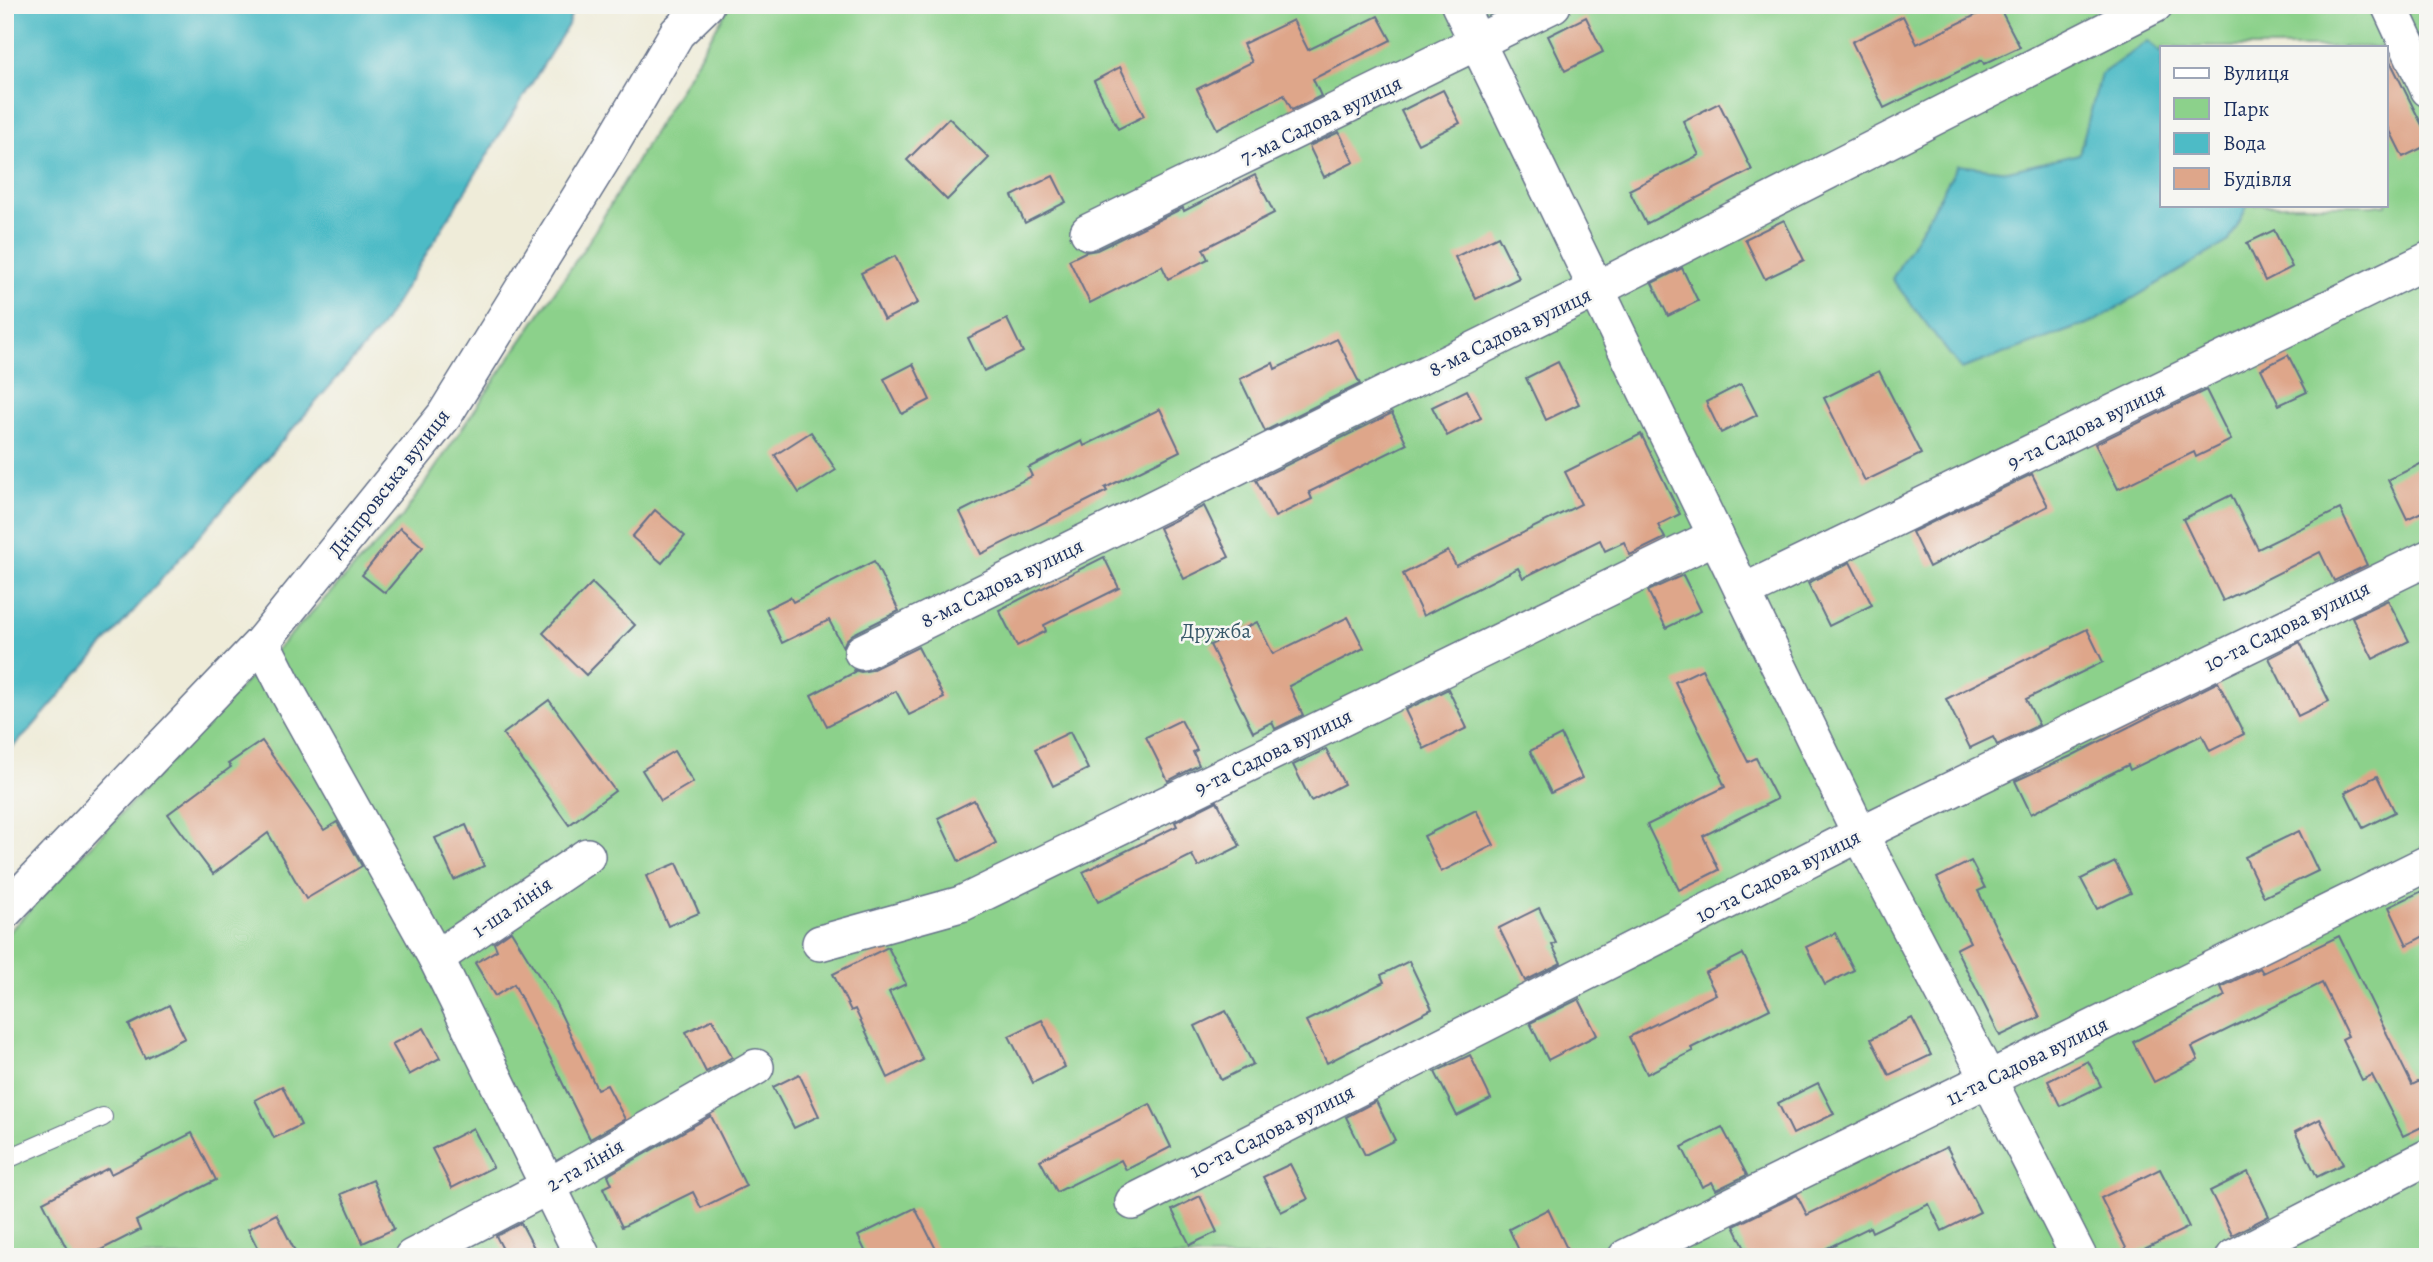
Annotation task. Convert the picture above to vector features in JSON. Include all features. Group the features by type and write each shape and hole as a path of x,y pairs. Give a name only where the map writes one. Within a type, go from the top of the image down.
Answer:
{"street":[{"name":"Дніпровська вулиця","path":"5,911 262,642 444,416 606,154 677,33 706,5"},
{"path":"1459,5 1860,834 2079,1257"},
{"name":"7-ма Садова вулиця","path":"1088,233 1553,5"},
{"name":"8-ма Садова вулиця","path":"862,652 1597,289 2155,5"},
{"path":"2389,5 2428,89"},
{"name":"9-та Садова вулиця","path":"1744,592 2428,260"},
{"name":"9-та Садова вулиця","path":"820,943 961,904 1716,536"},
{"name":"10-та Садова вулиця","path":"1133,1202 1860,834 2428,558"},
{"path":"262,642 436,958 583,1257"},
{"name":"1-ша лінія","path":"436,958 587,856"},
{"name":"11-та Садова вулиця","path":"1626,1257 2428,863"},
{"name":"2-га лінія","path":"412,1257 547,1187 756,1068"},
{"path":"2234,1257 2428,1157"}],"lane":[{"path":"5,1160 103,1117"}],"green space":[{"name":"Дружба","path":"730,5 2428,5 2428,1257 5,1257 5,936 402,517 587,244"}],"water":[{"path":"5,5 574,5 568,25 379,330 27,733 5,754"},
{"path":"2148,41 2160,51 2160,206 2247,206 2229,241 2095,321 1961,369 1892,279 1958,165 2008,171 2079,154 2101,74"}],"building":[{"path":"1996,5 2020,47 1984,64 1982,60 1884,108 1852,42 1903,16 1917,44"},
{"path":"1378,16 1391,40 1313,79 1321,96 1292,110 1284,95 1217,129 1197,89 1252,62 1243,44 1293,20 1308,50"},
{"path":"1586,17 1603,52 1565,71 1548,36"},
{"path":"2388,57 2428,137 2428,145 2403,157 2388,127"},
{"path":"1120,67 1144,116 1118,129 1094,81"},
{"path":"1443,90 1460,123 1418,144 1401,111"},
{"path":"1719,103 1752,170 1646,224 1629,190 1699,155 1683,121"},
{"path":"949,118 989,158 947,200 907,160"},
{"path":"1339,132 1354,162 1324,177 1309,146"},
{"path":"1255,175 1274,213 1203,249 1208,259 1168,279 1162,266 1090,303 1069,260 1085,252 1097,250 1183,208 1184,211"},
{"path":"1053,176 1066,202 1025,223 1012,196"},
{"path":"1784,220 1804,260 1765,279 1745,239"},
{"path":"2274,230 2292,267 2265,281 2247,243"},
{"path":"1498,236 1519,278 1476,299 1455,257"},
{"path":"895,256 918,303 884,320 861,273"},
{"path":"1682,268 1698,301 1668,316 1652,283"},
{"path":"1007,319 1023,352 984,371 968,338"},
{"path":"1337,339 1360,384 1265,431 1240,379 1273,363 1275,369"},
{"path":"2288,355 2307,392 2279,405 2261,369"},
{"path":"1558,362 1579,404 1546,420 1526,378"},
{"path":"913,364 930,400 902,414 884,379"},
{"path":"1879,371 1921,454 1865,481 1824,398"},
{"path":"1741,384 1757,415 1721,433 1706,402"},
{"path":"1467,390 1481,418 1447,436 1432,407"},
{"path":"2206,390 2231,440 2196,457 2194,452 2118,489 2095,444"},
{"path":"1160,409 1180,451 981,554 960,512 1032,476 1028,468 1082,441 1084,446"},
{"path":"1392,413 1407,444 1309,492 1312,499 1275,517 1256,480"},
{"path":"811,432 836,470 799,493 775,455"},
{"path":"1641,434 1680,514 1658,525 1665,538 1630,555 1624,542 1605,551 1600,540 1523,578 1518,568 1423,616 1403,574 1448,551 1456,566 1581,504 1565,472"},
{"path":"2428,460 2428,509 2407,519 2388,480"},
{"path":"2032,474 2048,506 1929,567 1912,532"},
{"path":"2231,495 2258,549 2340,509 2367,565 2334,581 2320,552 2223,601 2183,519"},
{"path":"1204,506 1229,557 1184,579 1159,528"},
{"path":"655,510 685,536 662,563 632,537"},
{"path":"400,528 423,547 385,593 362,575"},
{"path":"1104,557 1119,588 1044,625 1046,631 1017,646 999,610"},
{"path":"874,561 899,611 853,634 843,647 829,620 782,643 766,609 790,597 793,602"},
{"path":"1850,562 1872,605 1829,626 1808,583"},
{"path":"1683,575 1701,611 1666,628 1648,591"},
{"path":"592,583 635,625 586,675 543,633"},
{"path":"2388,600 2409,641 2373,659 2352,617"},
{"path":"1348,617 1364,648 1289,686 1303,715 1275,729 1272,722 1253,732 1210,645 1257,622 1273,654"},
{"path":"2087,629 2103,662 2026,699 2039,725 1997,745 1993,737 1970,748 1946,699"},
{"path":"2300,642 2329,701 2298,716 2269,658"},
{"path":"918,647 944,698 909,715 896,691 827,726 811,695 855,672 854,670 871,670"},
{"path":"1702,669 1748,762 1756,758 1777,799 1703,836 1719,870 1679,890 1647,825 1725,787 1675,682"},
{"path":"2218,682 2244,734 2210,751 2202,735 2130,770 2128,765 2031,814 2015,781"},
{"path":"1448,689 1467,728 1424,749 1405,710"},
{"path":"549,700 615,791 569,825 503,734"},
{"path":"1181,720 1197,750 1193,752 1199,765 1168,781 1146,737"},
{"path":"1070,732 1088,769 1053,786 1035,749"},
{"path":"1561,735 1582,778 1551,793 1530,751"},
{"path":"262,741 324,830 337,822 362,866 306,899 268,833 213,874 168,814 231,767 228,764"},
{"path":"1326,749 1344,784 1311,801 1293,765"},
{"path":"674,751 693,782 661,801 642,770"},
{"path":"2377,776 2395,812 2363,828 2345,792"},
{"path":"974,800 996,843 959,862 938,818"},
{"path":"1217,801 1240,846 1198,867 1192,855 1098,902 1083,872 1177,826 1175,822"},
{"path":"1476,810 1494,845 1441,872 1424,836"},
{"path":"466,825 484,866 454,880 435,838"},
{"path":"2299,831 2318,871 2264,897 2245,857"},
{"path":"1971,861 1985,888 1978,891 2040,1017 2000,1036 1956,949 1970,942 1937,878"},
{"path":"2115,862 2131,893 2097,909 2081,879"},
{"path":"677,863 699,913 668,926 646,876"},
{"path":"2428,888 2428,934 2407,945 2389,907"},
{"path":"1539,908 1556,943 1552,945 1561,963 1525,981 1499,928"},
{"path":"511,931 554,1000 597,1089 607,1085 625,1119 590,1139 514,984 495,996 475,963 497,950 494,943"},
{"path":"1835,933 1854,970 1825,985 1806,947"},
{"path":"2339,936 2412,1085 2428,1077 2428,1124 2403,1136 2372,1075 2362,1080 2342,1039 2348,1036 2322,983 2192,1047 2198,1060 2154,1082 2133,1042 2225,996 2221,987 2260,968 2263,973"},
{"path":"888,947 906,984 889,992 923,1060 888,1078 855,1009 851,1011 833,974"},
{"path":"1743,954 1770,1009 1691,1048 1693,1051 1647,1074 1629,1037 1716,994 1705,973"},
{"path":"1409,961 1432,1009 1327,1063 1306,1021 1384,982 1381,975"},
{"path":"1579,999 1597,1035 1548,1060 1530,1023"},
{"path":"169,1005 185,1038 145,1058 129,1025"},
{"path":"1226,1011 1253,1064 1221,1080 1195,1026"},
{"path":"1912,1018 1931,1055 1889,1075 1871,1039"},
{"path":"713,1019 732,1057 706,1072 686,1032"},
{"path":"1042,1020 1065,1067 1033,1083 1009,1036"},
{"path":"424,1028 440,1058 409,1075 392,1044"},
{"path":"1470,1055 1491,1099 1457,1116 1435,1072"},
{"path":"2088,1061 2101,1086 2060,1106 2048,1081"},
{"path":"799,1074 819,1116 794,1128 773,1087"},
{"path":"1818,1083 1834,1114 1793,1134 1778,1103"},
{"path":"282,1086 301,1125 274,1138 255,1100"},
{"path":"1376,1101 1395,1140 1365,1155 1346,1117"},
{"path":"1150,1104 1171,1147 1126,1170 1121,1160 1057,1192 1040,1160"},
{"path":"711,1116 746,1186 701,1208 693,1192 622,1227 603,1188 612,1184 608,1175"},
{"path":"2320,1119 2343,1164 2317,1177 2295,1132"},
{"path":"1722,1127 1747,1175 1716,1190 1712,1182 1702,1187 1682,1147"},
{"path":"473,1128 493,1167 452,1188 432,1149"},
{"path":"192,1133 216,1180 136,1221 140,1230 87,1257 71,1257 43,1202 108,1168 111,1174"},
{"path":"1947,1147 1980,1212 1942,1231 1929,1204 1872,1232 1870,1227 1809,1257 1749,1257 1734,1226 1797,1195 1807,1215"},
{"path":"1290,1164 1308,1199 1281,1212 1263,1177"},
{"path":"2160,1169 2189,1227 2130,1256 2101,1198"},
{"path":"2248,1172 2269,1216 2232,1235 2210,1191"},
{"path":"373,1180 394,1229 363,1243 341,1194"},
{"path":"1200,1196 1217,1232 1190,1245 1172,1210"},
{"path":"915,1208 940,1257 868,1257 858,1236"},
{"path":"1548,1209 1571,1257 1522,1257 1509,1229"},
{"path":"276,1214 298,1257 262,1257 248,1229"},
{"path":"521,1223 539,1257 507,1257 496,1236"}]}
